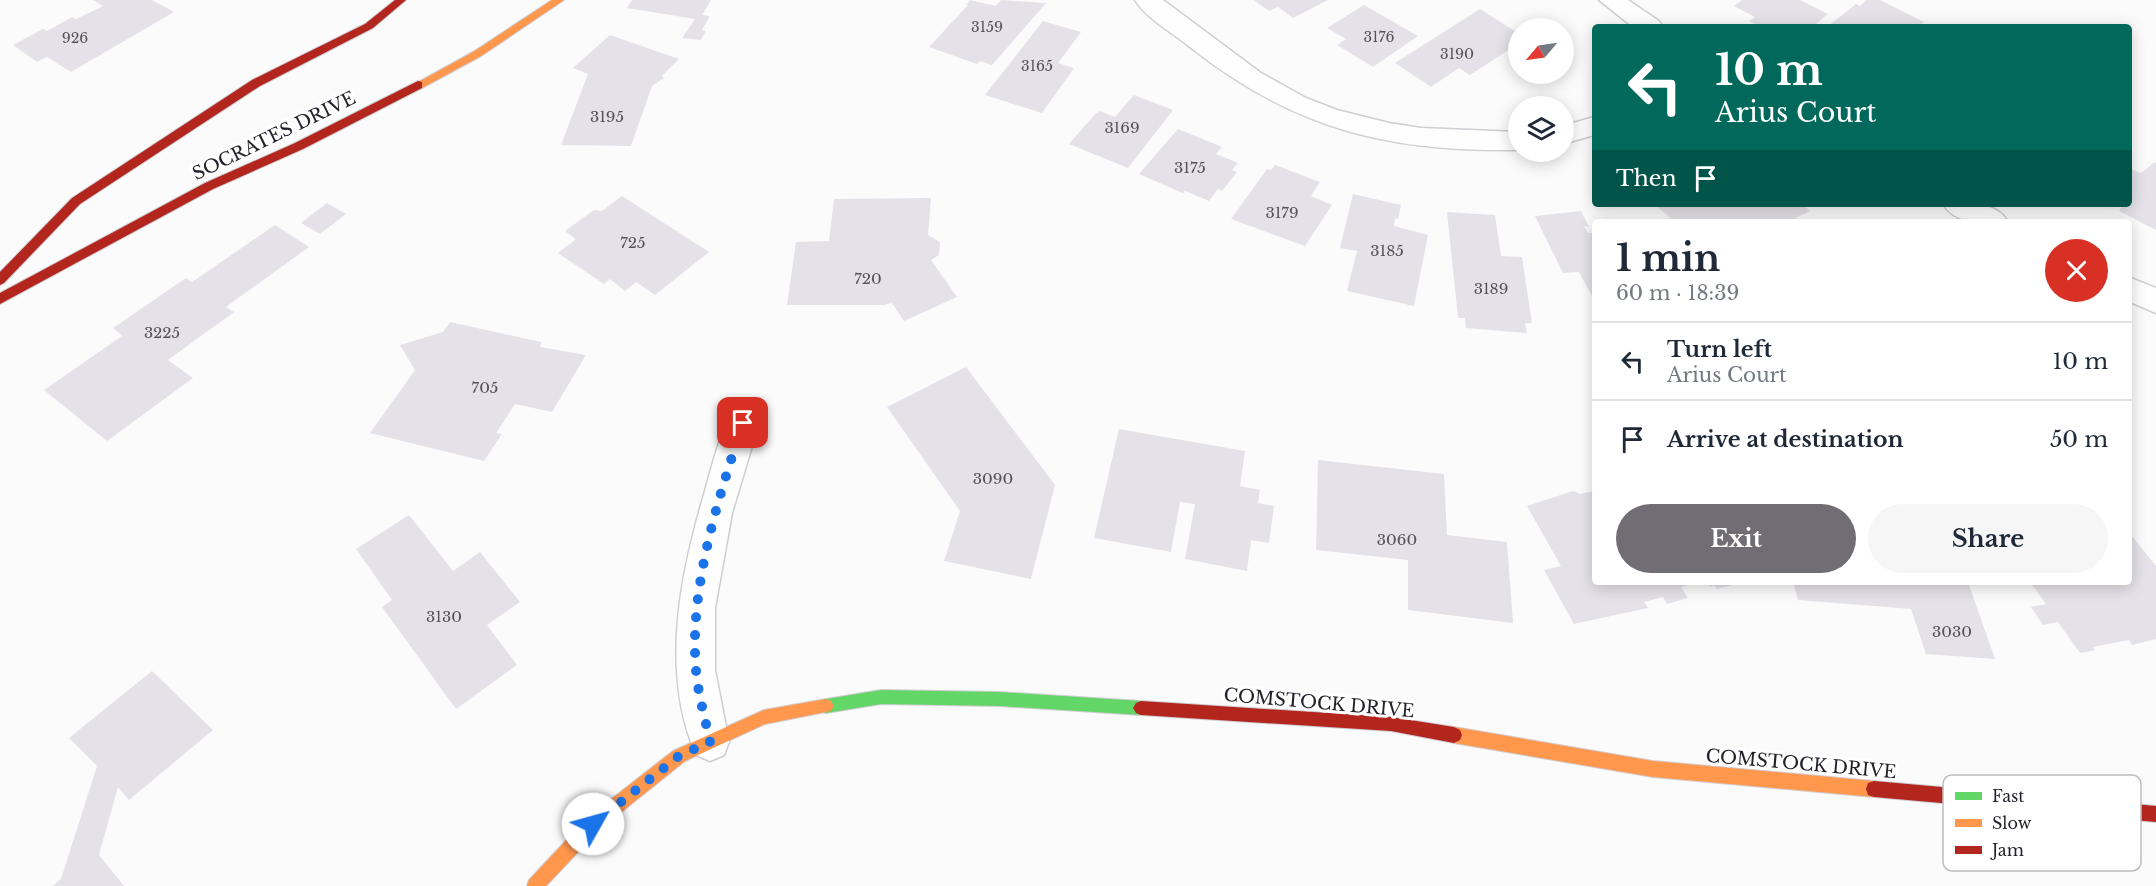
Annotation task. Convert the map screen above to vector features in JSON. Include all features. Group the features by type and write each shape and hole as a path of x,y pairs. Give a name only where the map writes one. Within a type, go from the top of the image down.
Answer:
{"street":[{"path":"0,280 76,201 256,83 369,26 401,0"},
{"name":"SOCRATES DRIVE","path":"0,299 209,186 299,146 477,54 560,0"},
{"path":"1147,0 1259,83 1312,110 1362,127 1411,137 1467,143 1508,141"},
{"path":"1611,0 1646,24"},
{"path":"1574,132 1592,127"},
{"path":"1963,207 1988,219"},
{"path":"2132,290 2156,301"},
{"path":"710,742 696,670 696,612 719,496 743,423"},
{"name":"COMSTOCK DRIVE","path":"536,886 593,824 679,756 764,717 881,697 1000,699 1391,724 1653,769 1943,795"},
{"name":"COMSTOCK DRIVE","path":"2141,813 2156,814"}],"building":[{"path":"93,0 152,0 174,12 71,72 47,57 37,62 13,45 43,29 47,31 72,17 76,19 103,6"},
{"path":"632,0 711,0 702,15 710,16 702,30 706,31 701,40 682,38 695,19 627,8"},
{"path":"970,0 996,6 1001,0 1046,3 992,65 980,61 977,64 929,47"},
{"path":"1254,0 1328,0 1293,18 1278,7 1269,11"},
{"path":"1742,0 1800,0 1828,14 1816,24 1755,24 1749,21 1755,17 1734,6"},
{"path":"1866,0 1880,0 1924,22 1922,24 1831,24 1856,4 1860,6"},
{"path":"1364,5 1418,36 1373,67 1337,45 1346,39 1327,28"},
{"path":"1480,9 1508,27 1508,50 1470,75 1459,68 1431,87 1395,63"},
{"path":"1043,21 1081,32 1058,63 1074,68 1042,113 985,95"},
{"path":"610,35 679,59 662,76 664,78 652,86 631,146 561,145 588,74 573,68"},
{"path":"1134,95 1173,110 1128,168 1069,144 1095,114 1100,111 1115,117"},
{"path":"1178,129 1222,147 1216,154 1238,163 1232,170 1237,172 1222,191 1218,189 1209,201 1185,191 1183,193 1139,174"},
{"path":"2156,163 2156,230 2119,211 2121,207 2132,207 2132,170 2141,173"},
{"path":"1275,165 1320,182 1311,196 1332,205 1305,246 1231,219 1267,169 1271,170"},
{"path":"1353,194 1401,205 1394,226 1428,235 1414,306 1347,291 1357,251 1340,248"},
{"path":"622,196 709,252 655,295 636,282 625,291 610,279 604,284 558,253 576,239 565,231 594,210 602,211"},
{"path":"931,198 928,235 940,242 939,255 931,260 957,297 904,321 892,303 884,305 787,305 796,242 829,241 834,199"},
{"path":"327,203 346,214 320,234 301,223"},
{"path":"1658,207 1805,207 1810,211 1793,219 1672,219"},
{"path":"1581,211 1589,227 1584,226 1588,233 1592,233 1592,296 1579,272 1563,273 1535,216"},
{"path":"1447,212 1495,215 1501,256 1522,257 1532,323 1525,323 1527,333 1466,328 1465,318 1458,318"},
{"path":"275,225 309,247 226,307 234,312 168,360 193,378 107,441 44,390 122,336 113,328 186,278 192,282"},
{"path":"450,322 541,342 540,347 586,355 552,412 515,404 496,433 502,434 484,461 370,433 415,370 400,345 443,332"},
{"path":"966,367 1055,485 1031,579 944,561 960,511 887,407"},
{"path":"1119,429 1245,451 1240,486 1260,490 1258,503 1274,506 1269,543 1251,540 1247,571 1185,559 1195,504 1180,502 1171,552 1094,538"},
{"path":"1318,460 1444,474 1447,535 1507,542 1513,623 1408,610 1408,560 1316,550"},
{"path":"1573,491 1580,494 1592,491 1592,585 1688,585 1681,587 1688,598 1667,604 1663,597 1644,602 1648,608 1574,624 1544,570 1561,566 1527,506"},
{"path":"409,515 453,571 480,552 520,602 487,625 517,665 456,709 382,607 392,600 356,549"},
{"path":"2132,536 2156,566 2156,639 2132,645 2129,640 2093,647 2095,650 2080,653 2058,622 2043,625 2031,607 2046,604 2032,585 2132,585"},
{"path":"1714,585 1732,585 1717,589"},
{"path":"1794,585 1969,585 1995,659 1926,654 1911,609 1798,600"},
{"path":"152,671 213,730 129,800 118,787 99,855 124,886 53,886 61,879 97,766 69,738"}],"traffic: fast":[{"path":"826,706 881,697 1000,699 1141,708"}],"traffic: slow":[{"path":"418,85 477,54 559,0"},
{"path":"535,886 593,824 679,756 764,717 826,706"},
{"path":"1454,735 1653,769 1874,789"}],"traffic: jam":[{"path":"0,280 76,201 256,83 369,26 401,0"},
{"path":"0,299 209,186 299,146 418,85"},
{"path":"1141,708 1391,724 1454,735"},
{"path":"1874,789 1943,795"},
{"path":"2141,813 2156,814"}],"route":[{"path":"593,824 679,756 710,742 696,670 696,612 719,496 743,423"}]}
